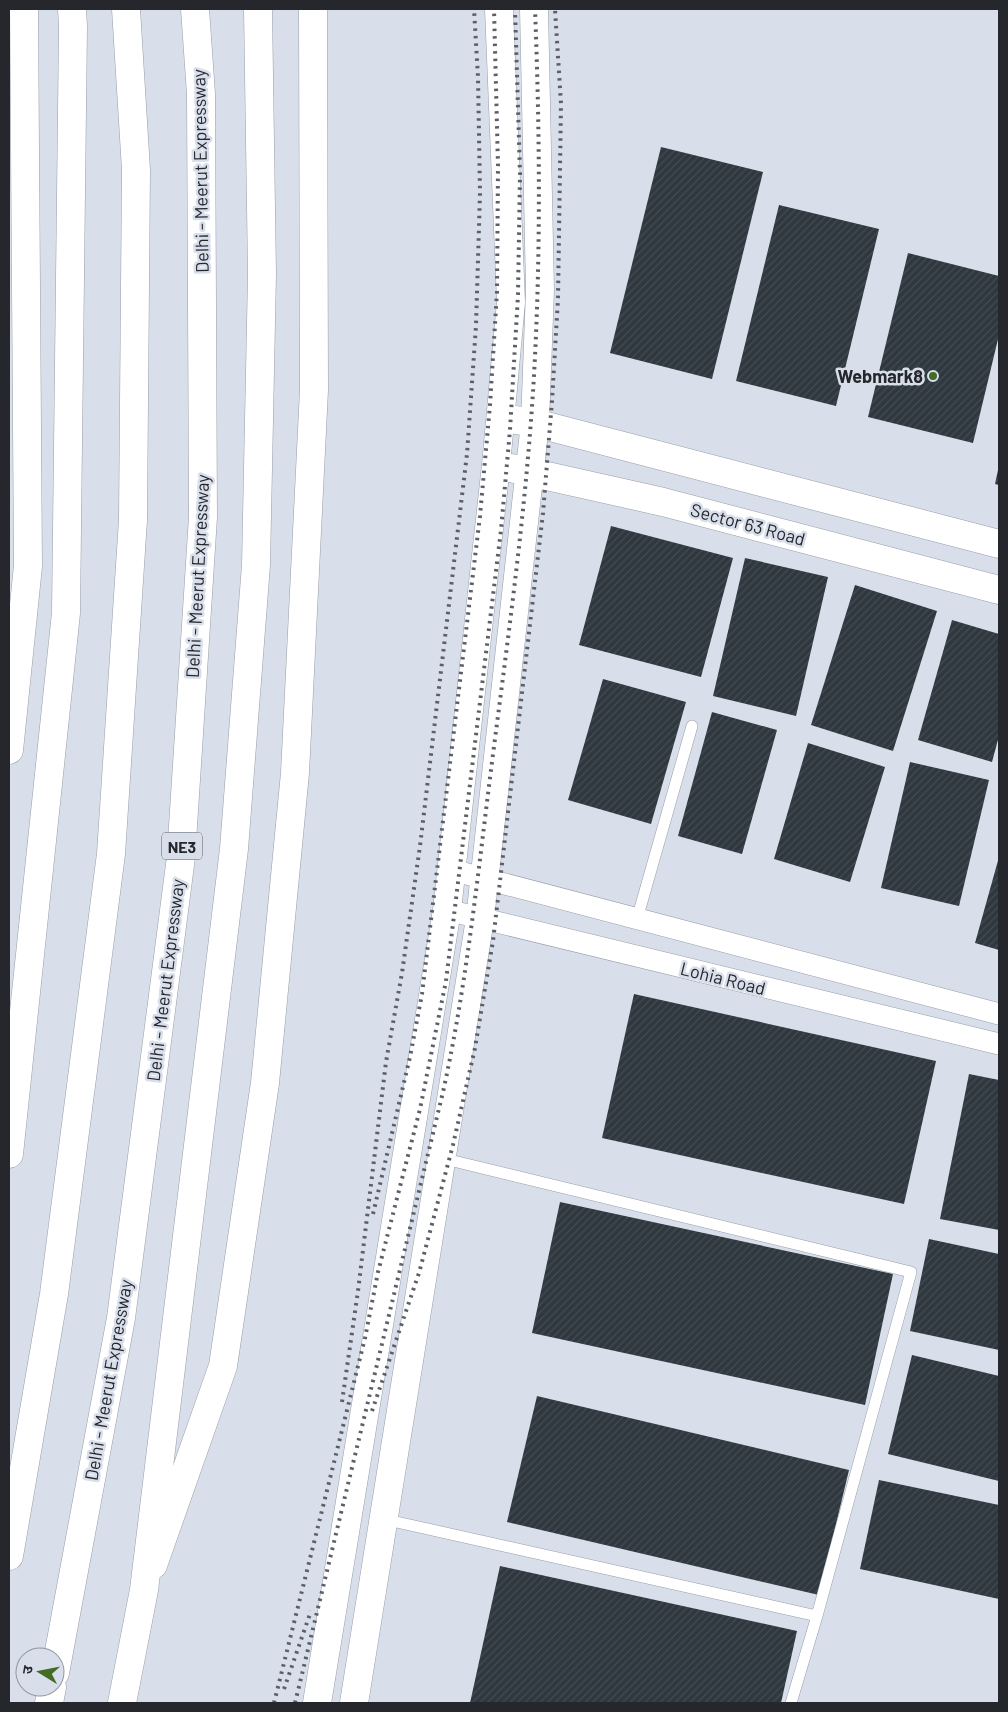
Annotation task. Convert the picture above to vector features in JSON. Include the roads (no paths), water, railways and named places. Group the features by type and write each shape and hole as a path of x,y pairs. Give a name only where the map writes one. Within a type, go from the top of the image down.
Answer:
{"main road":[{"path":"9,750 28,566 24,9"},
{"path":"9,1154 66,613 72,9"},
{"path":"9,1556 54,1294 111,854 133,520 136,170 126,9"},
{"name":"Delhi - Meerut Expressway","path":"60,1647 121,1318 181,857 203,517 201,94 194,9"},
{"path":"122,1703 144,1590 234,849 256,565 262,274 258,9"},
{"path":"144,1590 223,1366 265,1083 295,773 314,390 313,9"},
{"path":"317,1703 447,910 496,465 510,302 499,9"},
{"path":"354,1703 480,919 528,470 535,423 540,290 534,9"},
{"path":"500,417 535,423 999,544"},
{"path":"663,502 673,459"},
{"name":"Sector 63 Road","path":"496,465 528,470 663,502 999,590"}],"street":[{"name":"Lohia Road","path":"452,870 999,1014"},
{"name":"Lohia Road","path":"447,910 999,1044"}],"lane":[{"path":"637,919 692,726"},
{"path":"441,1158 911,1272 817,1616 791,1703"},
{"path":"383,1518 817,1616"}],"railway":[{"path":"342,1402 358,1291 386,1062 402,973 420,846 467,454 476,326 480,193 478,77 474,9"},
{"path":"373,1214 410,1057 422,994 480,516 490,405 497,292 498,166 494,9"},
{"path":"274,1703 365,1338 378,1272 420,1109 446,981 501,530 510,430 518,295 520,174 515,9"},
{"path":"295,1703 443,1092 459,1010 471,927 516,577 533,392 539,200 535,9"},
{"path":"372,1411 419,1273 453,1145 475,1048 493,941 543,513 552,401 558,299 561,104 555,9"},
{"path":"284,1689 311,1611"}],"place":[{"name":"Webmark8","path":"933,376"}]}
